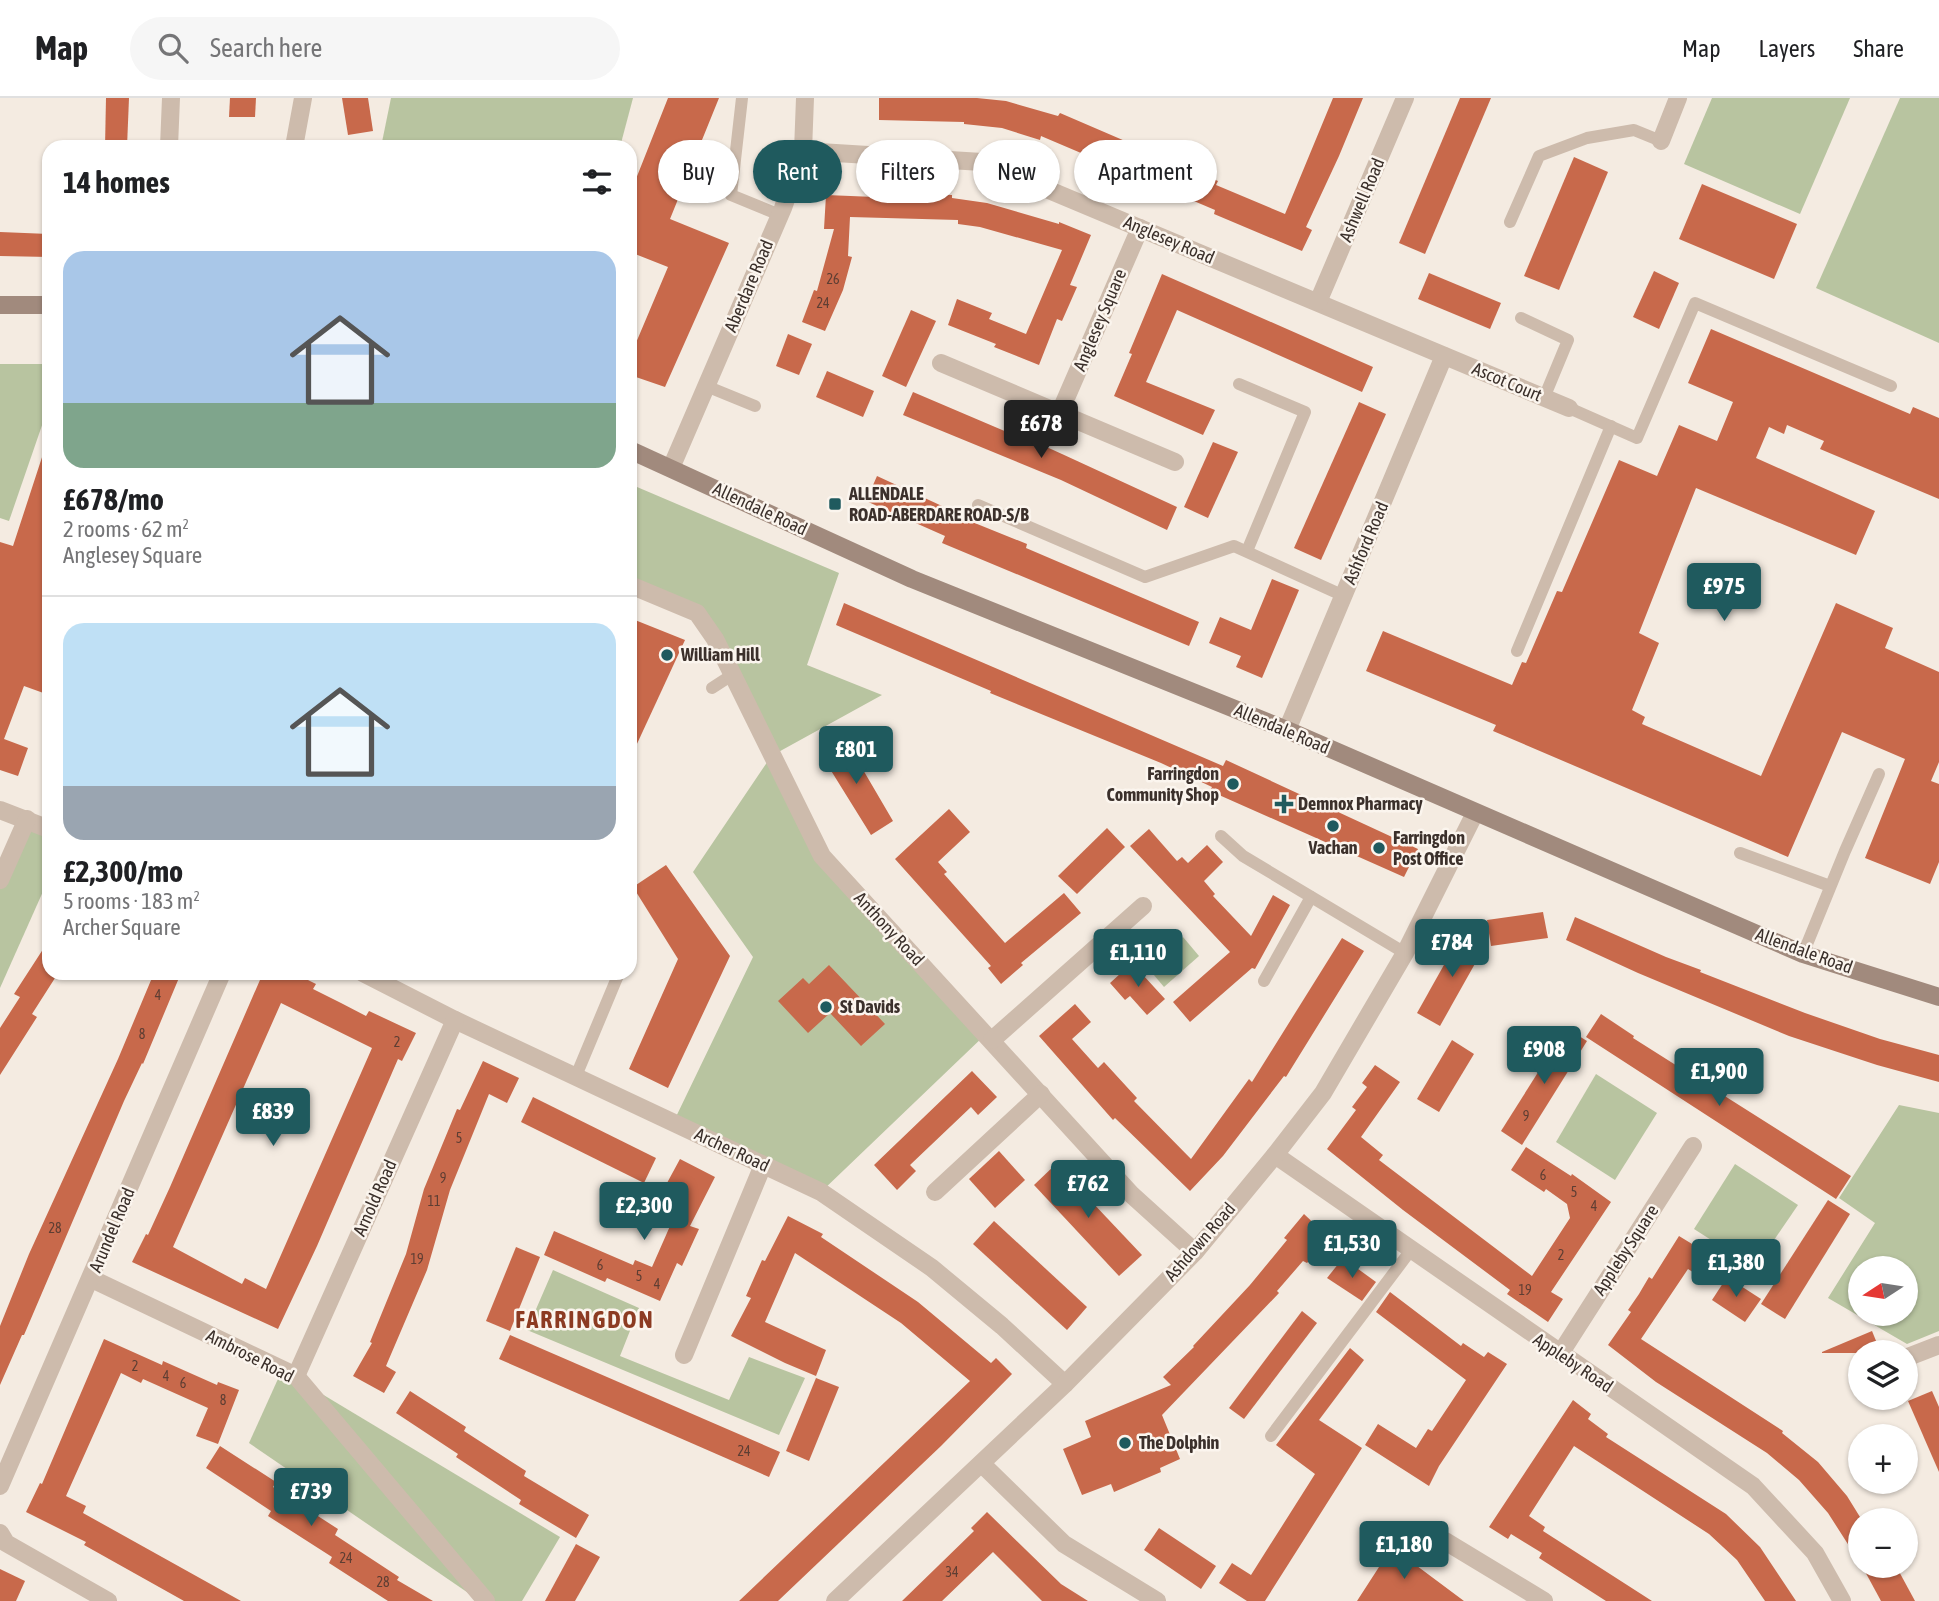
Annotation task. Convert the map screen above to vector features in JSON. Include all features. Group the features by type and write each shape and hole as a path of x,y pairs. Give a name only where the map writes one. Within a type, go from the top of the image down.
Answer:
{"street":[{"path":"169,140 171,98"},
{"path":"295,140 303,98"},
{"name":"Aberdare Road","path":"803,140 805,98"},
{"name":"Ashwell Road","path":"1318,302 1405,98"},
{"path":"1661,141 1678,98"},
{"name":"Anglesey Road","path":"842,153 982,162 1444,356"},
{"name":"Aberdare Road","path":"671,468 784,203"},
{"name":"Anglesey Square","path":"1060,412 1140,228"},
{"path":"0,305 42,305"},
{"name":"Ascot Court","path":"1444,356 1569,408"},
{"name":"Ashford Road","path":"1287,730 1444,356"},
{"path":"941,363 1175,462"},
{"name":"Allendale Road","path":"637,453 912,579 1287,730 1803,954 1939,997"},
{"name":"Anthony Road","path":"637,588 697,613 715,639 822,856 1132,1195 1195,1252"},
{"path":"0,810 42,826"},
{"name":"Ashdown Road","path":"835,1601 1065,1384 1195,1252 1275,1156 1323,1093 1405,953 1475,813"},
{"path":"0,880 27,820"},
{"path":"992,1040 1143,906"},
{"name":"Arundel Road","path":"0,1486 92,1279 219,980"},
{"name":"Archer Road","path":"377,980 455,1020 821,1192 932,1268 1002,1326 1065,1384"},
{"name":"Arnold Road","path":"296,1376 455,1020"},
{"path":"935,1192 1041,1094"},
{"name":"Appleby Square","path":"1560,1354 1692,1146"},
{"name":"Appleby Road","path":"1275,1156 1753,1486 1815,1553 1842,1601"},
{"path":"684,1355 763,1165"},
{"name":"Ambrose Road","path":"92,1279 296,1376 486,1601"},
{"path":"1918,1353 1939,1345"},
{"path":"982,1464 1064,1544 1157,1601"},
{"path":"0,1533 6,1543 108,1601"},
{"path":"1445,1541 1544,1601"}],"lane":[{"path":"742,98 731,195 780,215"},
{"path":"1510,222 1539,156 1587,138 1634,130 1661,141"},
{"path":"1569,408 1637,438 1695,303 1891,386"},
{"path":"1521,318 1568,340 1544,398"},
{"path":"1239,384 1305,412 1247,551"},
{"path":"706,386 755,406"},
{"path":"1517,651 1611,426"},
{"path":"978,505 1145,577 1234,546 1345,596"},
{"path":"712,688 732,675"},
{"path":"1803,954 1880,774"},
{"path":"1221,836 1242,856 1405,953"},
{"path":"1740,853 1830,887"},
{"path":"1264,981 1311,897"},
{"path":"576,1076 616,980"},
{"path":"1271,1436 1411,1251"}],"green space":[{"path":"391,98 633,98 622,140 382,140"},
{"path":"1712,98 1850,98 1800,214 1684,164"},
{"path":"1900,98 1939,98 1939,343 1816,288"},
{"path":"0,364 42,364 42,425 9,521 0,518"},
{"path":"637,487 839,573 807,665 882,695 773,755 822,856 986,1034 821,1192 673,1123 753,957 693,872 772,755 697,613 637,588"},
{"path":"27,819 42,826 42,894 0,988 0,880"},
{"path":"1183,937 1199,956 1164,987 1148,968"},
{"path":"1596,1074 1657,1113 1615,1180 1556,1142"},
{"path":"1899,1105 1939,1113 1939,1331 1917,1340 1900,1340 1876,1326 1918,1326 1918,1256 1854,1256 1875,1223 1839,1198"},
{"path":"1735,1164 1798,1205 1755,1268 1694,1229"},
{"path":"1848,1266 1848,1310 1828,1298"},
{"path":"553,1270 639,1308 620,1356 729,1400 749,1357 805,1378 779,1435 527,1330"},
{"path":"282,1370 560,1537 522,1601 480,1601 249,1443"}],"building":[{"path":"106,98 129,98 127,140 105,140"},
{"path":"230,98 256,98 255,117 229,117"},
{"path":"342,98 368,98 373,131 348,135"},
{"path":"668,98 719,98 702,140 658,140 658,203 676,203 670,219 729,243 665,387 637,377 637,340 668,267 637,255 637,176"},
{"path":"879,98 977,98 1006,101 1058,116 1060,113 1123,140 1074,140 1074,150 1060,144 1060,140 1041,136 1040,140 1002,128 964,122 879,120"},
{"path":"1333,98 1363,98 1306,227 1312,230 1302,251 1214,214 1215,210 1199,203 1217,203 1217,185 1285,214"},
{"path":"1460,98 1491,98 1425,254 1399,243"},
{"path":"1574,157 1608,172 1559,290 1524,276"},
{"path":"1702,184 1797,224 1774,279 1679,239"},
{"path":"842,196 856,196 856,203 959,203 959,199 987,203 1059,222 1091,235 1070,285 1077,287 1062,321 1057,319 1039,365 948,325 957,299 992,313 989,319 1026,334 1062,250 980,227 958,224 958,220 850,217 848,256 852,257 843,290 825,331 802,322 814,290 817,291 834,229 824,229 826,203 842,203"},
{"path":"0,232 42,234 42,257 0,256"},
{"path":"1654,271 1679,283 1659,329 1633,317"},
{"path":"1429,273 1501,303 1490,329 1418,299"},
{"path":"1162,274 1373,367 1362,392 1177,310 1146,382 1215,410 1203,435 1114,396"},
{"path":"911,310 936,321 906,387 882,376"},
{"path":"1711,329 1910,414 1913,407 1939,418 1939,499 1820,449 1824,441 1787,425 1784,434 1769,427 1756,458 1875,511 1856,555 1696,488 1639,633 1659,643 1632,710 1645,717 1642,724 1761,776 1836,603 1893,628 1885,648 1939,672 1939,762 1931,781 1939,784 1939,862 1930,884 1865,858 1905,759 1842,732 1788,857 1493,731 1496,725 1366,671 1383,631 1512,685 1522,662 1526,663 1557,591 1562,592 1619,460 1657,476 1679,425 1717,441 1733,402 1688,383"},
{"path":"788,334 812,344 799,375 776,366"},
{"path":"827,371 874,391 863,417 816,397"},
{"path":"913,392 1030,442 1031,440 1177,507 1167,530 1061,480 903,415"},
{"path":"1359,402 1386,414 1321,560 1294,548"},
{"path":"1213,442 1238,452 1208,518 1184,507"},
{"path":"42,457 42,692 24,686 4,739 28,748 18,776 0,770 0,542 13,546"},
{"path":"877,476 942,506 940,509 1027,544 1026,548 1199,622 1189,646 942,543 945,536 866,501"},
{"path":"1272,579 1299,590 1262,678 1236,667 1241,656 1209,643 1220,617 1251,630"},
{"path":"844,603 1223,766 1226,760 1418,849 1404,877 1210,791 1212,787 1161,763 990,693 991,691 836,625"},
{"path":"637,621 685,640 637,744"},
{"path":"845,739 893,821 871,835 819,752"},
{"path":"949,809 970,832 938,862 947,872 944,874 1005,943 1064,893 1081,913 1021,963 1023,965 1001,984 988,968 991,966 895,859"},
{"path":"1107,828 1125,847 1077,894 1058,876"},
{"path":"1149,829 1177,861 1182,857 1188,863 1207,845 1223,862 1204,881 1215,894 1213,896 1251,936 1273,895 1290,905 1255,969 1252,968 1190,1022 1173,1002 1230,952 1130,846"},
{"path":"666,865 730,956 668,1088 629,1069 678,959 637,893 637,884"},
{"path":"1543,912 1548,938 1491,946 1487,920"},
{"path":"1575,917 1701,970 1700,972 1805,1013 1880,1039 1939,1055 1939,1082 1789,1036 1638,973 1566,940"},
{"path":"1463,931 1486,944 1440,1026 1417,1013"},
{"path":"1342,938 1364,951 1286,1077 1284,1076 1223,1156 1190,1191 1115,1118 1113,1120 1039,1036 1075,1004 1091,1022 1072,1039 1098,1068 1104,1062 1137,1098 1134,1101 1191,1159 1249,1079 1252,1082"},
{"path":"42,951 42,980 54,980 32,1014 37,1017 0,1075 0,1028 20,997 14,994"},
{"path":"1132,963 1165,999 1147,1015 1130,996 1125,1000 1110,983"},
{"name":"St Davids","path":"829,965 885,1024 861,1046 830,1013 808,1033 778,1001 803,978 809,984"},
{"path":"151,980 178,980 0,1385 0,1326 29,1254"},
{"path":"260,980 308,980 316,984 313,989 366,1016 369,1011 416,1033 402,1061 398,1059 278,1329 132,1262 146,1234 148,1235","holes":["281,1003 372,1048 266,1289 245,1278 242,1284 173,1247"]},
{"path":"1601,1014 1634,1036 1633,1038 1851,1176 1836,1199 1586,1037"},
{"path":"1566,1028 1587,1041 1522,1145 1501,1131"},
{"path":"1452,1040 1474,1054 1439,1112 1417,1099"},
{"path":"483,1061 519,1078 507,1103 489,1094 450,1190 427,1270 386,1366 396,1372 384,1393 353,1376 372,1343 370,1342 406,1254 424,1189 457,1109 460,1110"},
{"path":"1375,1065 1400,1082 1361,1137 1383,1155 1379,1160 1532,1276 1570,1218 1567,1204 1511,1170 1526,1147 1571,1176 1572,1174 1611,1202 1551,1292 1563,1299 1548,1322 1507,1294 1510,1290 1327,1149 1356,1110 1352,1107 1367,1087 1362,1083"},
{"path":"972,1071 997,1097 978,1115 971,1107 910,1165 916,1171 897,1190 874,1165"},
{"path":"533,1097 656,1158 644,1183 521,1122"},
{"path":"999,1151 1025,1180 995,1208 969,1179"},
{"path":"680,1159 715,1177 690,1226 699,1229 682,1266 677,1263 660,1301 607,1278 605,1282 544,1255 554,1231 633,1265 635,1260 652,1267 685,1192 667,1183"},
{"path":"1056,1164 1142,1255 1119,1276 1034,1185"},
{"path":"1828,1200 1850,1214 1785,1319 1761,1304"},
{"path":"1304,1214 1321,1230 1317,1235 1326,1243 1307,1263 1303,1261 1277,1291 1279,1293 1162,1415 1180,1459 1160,1468 1161,1472 1114,1492 1111,1484 1082,1495 1063,1449 1091,1437 1085,1421 1171,1385 1163,1377 1250,1285 1287,1240 1284,1238"},
{"path":"788,1216 823,1234 821,1237 918,1302 991,1363 996,1358 1012,1374 941,1446 778,1601 739,1601 970,1381 901,1323 795,1253 765,1322 826,1350 816,1376 731,1336 751,1298 746,1296 762,1260 765,1261"},
{"path":"994,1221 1087,1307 1067,1330 973,1244"},
{"path":"1679,1236 1720,1261 1707,1281 1688,1269 1641,1339 1783,1431 1782,1433 1818,1462 1854,1508 1848,1508 1848,1544 1828,1513 1799,1480 1767,1453 1656,1382 1608,1345 1631,1312 1628,1310 1649,1277 1652,1279"},
{"path":"516,1247 540,1257 510,1331 486,1321"},
{"path":"1343,1258 1376,1282 1362,1301 1327,1278"},
{"path":"1727,1277 1761,1299 1745,1322 1712,1300"},
{"path":"1390,1292 1461,1346 1463,1343 1484,1357 1488,1352 1507,1364 1439,1466 1429,1486 1365,1445 1378,1424 1416,1448 1428,1429 1432,1431 1466,1380 1376,1312"},
{"path":"1302,1311 1317,1323 1244,1419 1229,1408"},
{"path":"1872,1331 1876,1340 1851,1340"},
{"path":"510,1335 780,1452 769,1477 499,1359"},
{"path":"104,1339 162,1365 163,1361 217,1385 218,1382 239,1390 218,1444 196,1436 208,1408 143,1379 141,1383 121,1373 66,1496 86,1506 83,1513 241,1601 184,1601 84,1545 86,1542 26,1512 40,1483 42,1484"},
{"path":"1848,1341 1848,1353 1822,1352"},
{"path":"1350,1348 1364,1360 1319,1420 1362,1448 1265,1601 1247,1601 1219,1583 1232,1563 1251,1575 1315,1474 1276,1445"},
{"path":"816,1378 839,1387 809,1461 786,1451"},
{"path":"410,1391 466,1427 464,1431 526,1471 524,1476 589,1515 576,1538 519,1504 521,1500 396,1413"},
{"path":"1932,1391 1939,1407 1939,1472 1912,1410 1918,1410 1918,1397"},
{"path":"1573,1400 1591,1414 1588,1419 1608,1434 1606,1437 1726,1514 1760,1547 1796,1601 1765,1601 1737,1560 1709,1534 1574,1446 1529,1516 1545,1527 1543,1531 1652,1601 1606,1601 1539,1558 1542,1553 1511,1534 1508,1539 1489,1527"},
{"path":"220,1446 276,1482 273,1487 338,1529 335,1535 399,1577 397,1580 433,1601 388,1601 329,1563 332,1557 268,1516 271,1511 206,1468"},
{"path":"987,1512 1061,1584 1088,1601 1042,1601 993,1552 942,1601 902,1601 974,1531 971,1528"},
{"path":"1159,1528 1216,1566 1201,1589 1144,1550"},
{"path":"1394,1541 1413,1555 1409,1560 1464,1601 1357,1601"},
{"path":"576,1544 600,1557 575,1601 545,1601"},
{"path":"0,1569 25,1581 16,1601 0,1601"},
{"path":"1869,1578 1903,1578 1915,1601 1881,1601"}],"place":[{"name":"ALLENDALE ROAD-ABERDARE ROAD-S/B","path":"835,504"},
{"name":"William Hill","path":"667,655"},
{"name":"Farringdon Community Shop","path":"1233,784"},
{"name":"Demnox Pharmacy","path":"1284,804"},
{"name":"Vachan","path":"1333,826"},
{"name":"Farringdon Post Office","path":"1379,848"},
{"name":"St Davids","path":"826,1007"},
{"name":"The Dolphin","path":"1125,1443"}],"district":[{"name":"FARRINGDON","path":"585,1320"}]}
